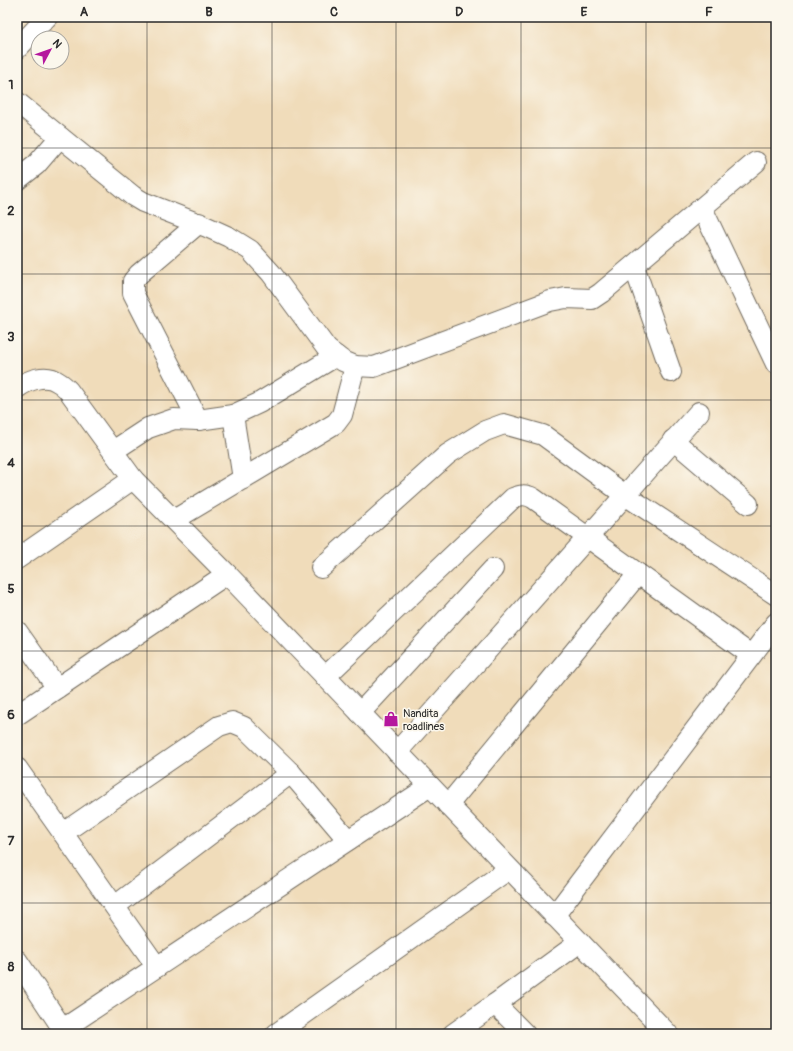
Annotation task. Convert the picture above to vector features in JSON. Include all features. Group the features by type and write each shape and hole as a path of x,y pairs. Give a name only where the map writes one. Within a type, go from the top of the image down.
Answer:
{"street":[{"path":"17,49 47,17"},
{"path":"17,102 133,196 143,202 199,223 229,237 250,250 271,273 327,349 343,361 355,366 374,367 550,301 566,298 592,298 602,293 756,162"},
{"path":"17,180 36,165 60,137"},
{"path":"702,208 776,364"},
{"path":"198,420 133,293 133,281 139,274 199,223"},
{"path":"634,266 671,372"},
{"path":"113,451 148,428 174,419 198,420 233,415 259,404 336,356"},
{"path":"174,520 336,423 342,415 355,366"},
{"path":"17,388 42,377 57,380 68,390 133,479 227,574 668,1034"},
{"path":"397,752 698,412"},
{"path":"233,415 243,479"},
{"path":"321,568 448,454 485,431 504,424 543,435 625,495 776,595"},
{"path":"673,440 748,504"},
{"path":"17,559 133,479"},
{"path":"325,677 513,498 520,495 527,495 533,498 751,655"},
{"path":"360,713 493,569"},
{"path":"17,715 227,574"},
{"path":"448,805 638,574"},
{"path":"554,916 776,623"},
{"path":"17,631 57,688"},
{"path":"63,833 219,726 232,722 244,726 291,773 348,840"},
{"path":"17,768 157,967"},
{"path":"115,906 291,773"},
{"path":"17,960 65,1032 157,967 430,786"},
{"path":"276,1034 509,869"},
{"path":"453,1034 580,942"},
{"path":"495,1004 525,1034"}],"place":[{"name":"Nandita roadlines","path":"391,719"}]}
